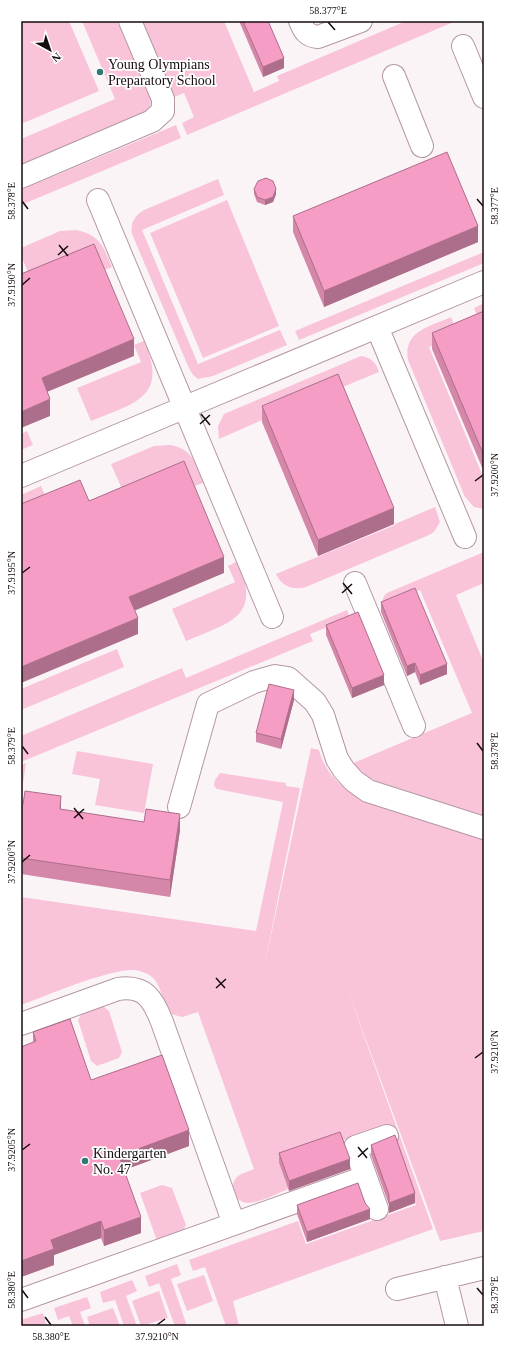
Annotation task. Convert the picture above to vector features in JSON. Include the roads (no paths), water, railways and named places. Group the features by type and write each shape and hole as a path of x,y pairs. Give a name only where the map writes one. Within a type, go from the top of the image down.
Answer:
{"lane":[{"path":"21,178 152,121 163,111 163,99 130,21"},
{"path":"300,21 305,32 311,37 318,37 361,21"},
{"path":"463,46 484,97"},
{"path":"394,76 422,146"},
{"path":"98,200 272,617"},
{"path":"21,476 484,282"},
{"path":"377,327 465,537"},
{"path":"355,582 414,726"},
{"path":"179,807 208,704 254,682 275,676 288,678 315,702 323,715 337,759 344,770 358,784 368,791 484,828"},
{"path":"21,1024 118,989 130,987 141,990 154,1003 160,1016 234,1224"},
{"path":"377,1209 355,1147 387,1136"},
{"path":"21,1300 365,1177"},
{"path":"397,1289 484,1268"},
{"path":"446,1277 457,1326"}],"place":[{"name":"Young Olympians Preparatory School","path":"100,72"},
{"name":"Kindergarten No. 47","path":"85,1161"}]}
